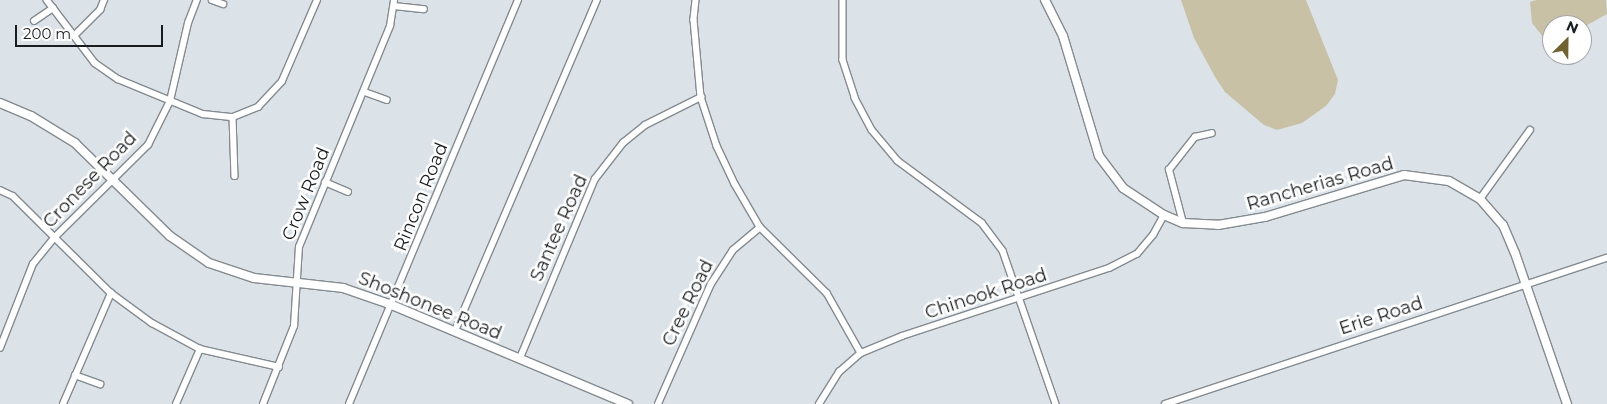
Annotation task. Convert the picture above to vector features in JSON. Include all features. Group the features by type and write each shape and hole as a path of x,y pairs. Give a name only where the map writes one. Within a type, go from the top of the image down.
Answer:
{"street":[{"path":"47,0 95,64 118,79 203,114 233,117 258,107 282,81 317,0"},
{"path":"74,36 100,10 104,0"},
{"name":"Cronese Road","path":"0,348 33,264 55,236 148,145 170,101 188,23 197,0"},
{"path":"212,0 223,4"},
{"name":"Rincon Road","path":"349,404 518,0"},
{"path":"455,331 597,0"},
{"path":"696,0 694,20 701,97 717,146 760,227 827,293 861,353"},
{"path":"843,0 843,60 855,98 872,130 898,161 982,223 1003,251 1056,404"},
{"name":"Rancherias Road","path":"1045,0 1063,36 1099,156 1124,188 1164,215 1183,222 1218,225 1265,217 1404,175 1448,180 1480,200 1502,225 1526,284 1567,404"},
{"path":"394,3 424,9"},
{"name":"Crow Road","path":"263,404 294,326 299,248 325,182 365,92 390,26 394,3"},
{"path":"34,21 53,8"},
{"path":"365,92 387,100"},
{"name":"Santee Road","path":"520,358 594,179 623,143 645,125 701,97"},
{"name":"Shoshonee Road","path":"0,103 31,116 75,143 170,236 209,263 254,278 343,288 392,304 628,404"},
{"path":"233,117 236,176"},
{"path":"1480,200 1530,130"},
{"path":"1183,222 1168,170 1194,137 1212,134"},
{"path":"325,182 348,192"},
{"path":"0,190 13,196 111,293 152,323 200,349 279,367"},
{"name":"Chinook Road","path":"819,404 840,372 861,353 902,336 1021,299 1109,268 1136,254 1164,215"},
{"name":"Cree Road","path":"658,404 711,284 733,250 760,227"},
{"name":"Erie Road","path":"1165,404 1607,258"},
{"path":"63,404 111,293"},
{"path":"176,404 200,349"},
{"path":"74,375 100,384"}],"shaded area":[{"path":"1181,0 1306,0 1338,80 1335,94 1326,106 1302,123 1277,130 1264,125 1225,92 1215,77 1194,38"},
{"path":"1536,0 1606,0 1607,14 1592,22 1592,15 1542,15 1542,36 1532,23 1530,2"}]}
